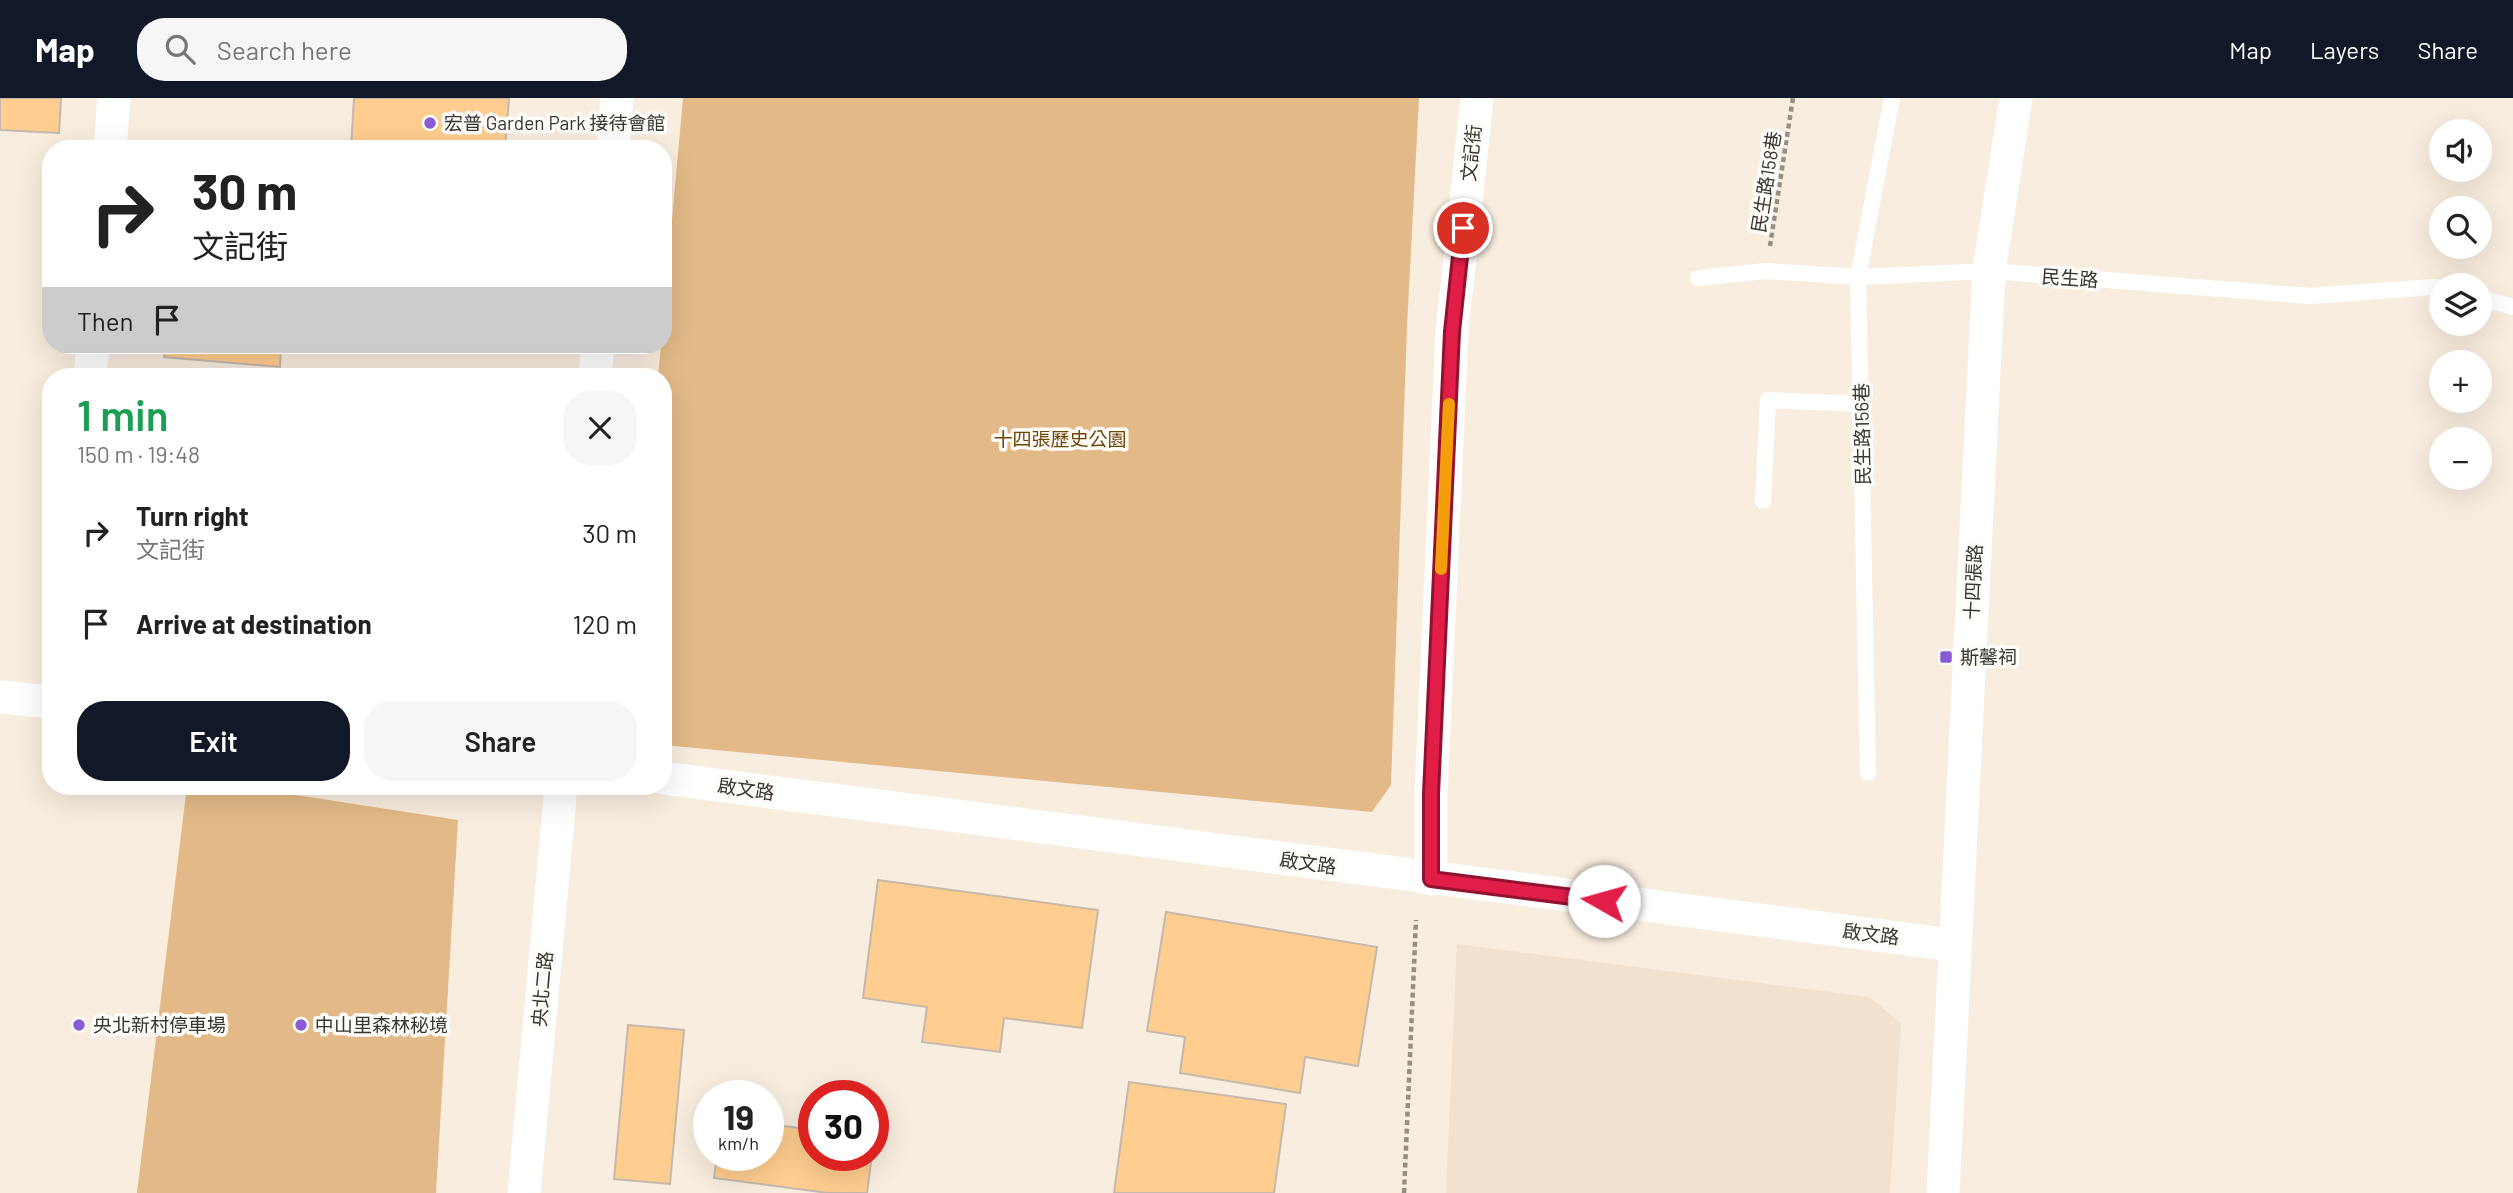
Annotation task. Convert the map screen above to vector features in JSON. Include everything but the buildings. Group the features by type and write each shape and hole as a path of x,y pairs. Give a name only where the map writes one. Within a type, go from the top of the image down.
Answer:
{"street":[{"path":"111,140 114,98"},
{"path":"614,140 618,98"},
{"name":"文記街","path":"1431,879 1431,794 1452,332 1477,98"},
{"name":"十四張路","path":"1942,1193 1989,271 2016,98"},
{"path":"0,697 42,701"},
{"name":"啟文路","path":"672,779 1953,945"},
{"name":"央北二路","path":"524,1193 560,795"}],"lane":[{"name":"民生路156巷","path":"1868,774 1858,277 1892,98"},
{"name":"民生路","path":"1698,278 1766,271 1858,277 1989,271 2310,296 2429,287"},
{"path":"2492,301 2513,307"},
{"path":"1763,502 1768,400 1861,404"}],"path":[{"name":"民生路158巷","path":"1766,271 1793,98"},
{"path":"1404,1193 1416,920"}],"shaded area":[{"path":"1457,944 1869,997 1901,1023 1890,1193 1446,1193"}],"green space":[{"name":"十四張歷史公園","path":"683,98 1419,98 1407,327 1391,785 1372,812 672,746 672,368 659,368 660,354 672,354 672,220"},
{"name":"中山里森林秘境","path":"186,795 296,795 458,820 436,1193 137,1193"}],"slow traffic":[{"path":"1441,569 1449,404"}],"place":[{"name":"宏普 Garden Park 接待會館","path":"430,123"},
{"name":"斯馨祠","path":"1946,657"},
{"name":"央北新村停車場","path":"79,1025"},
{"name":"中山里森林秘境","path":"301,1025"}],"route":[{"path":"1463,228 1452,332 1431,794 1431,879 1604,901"}]}
